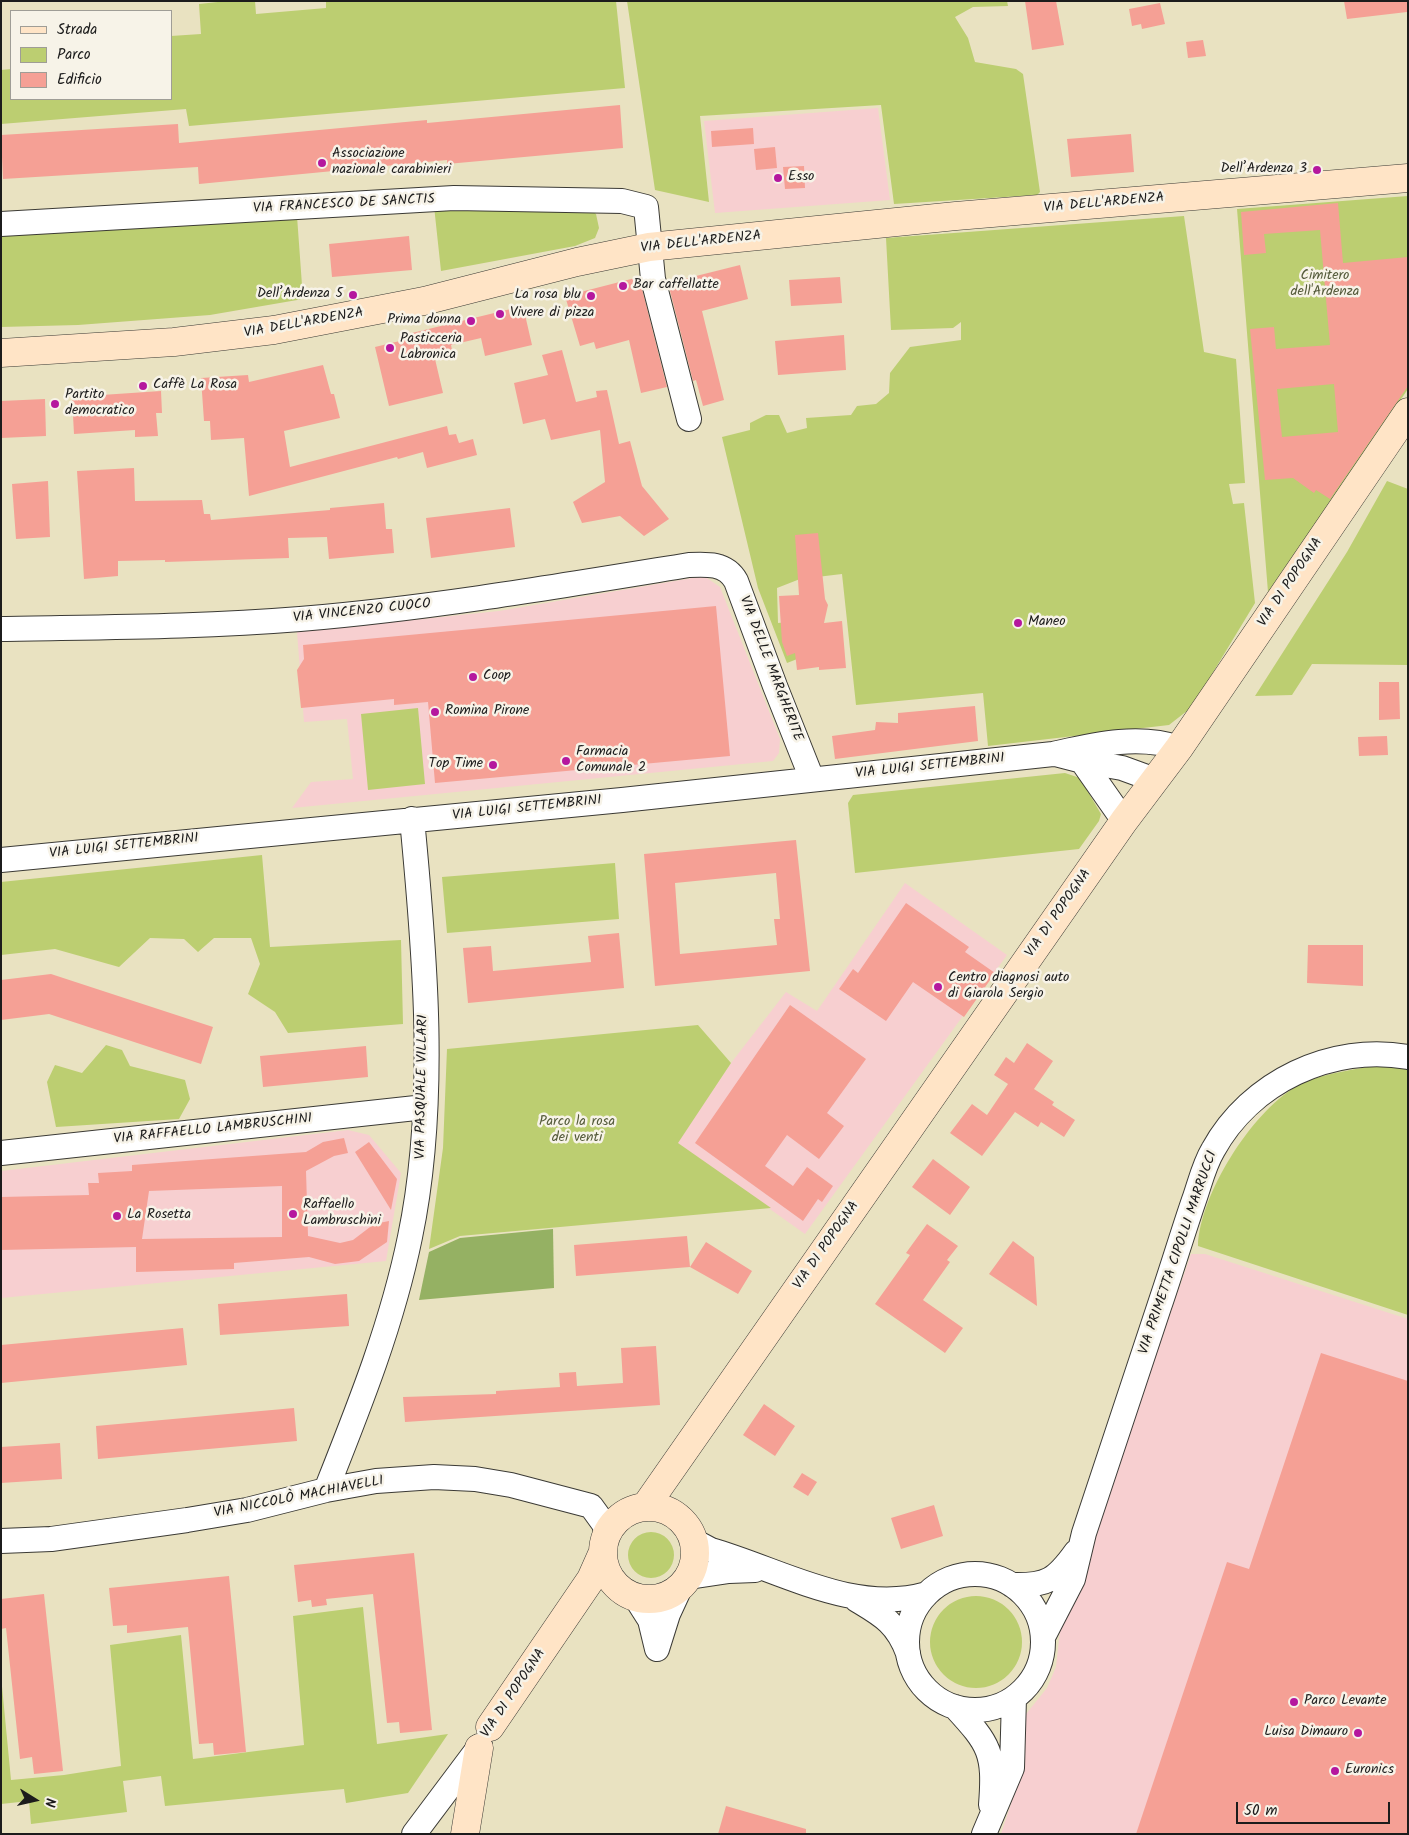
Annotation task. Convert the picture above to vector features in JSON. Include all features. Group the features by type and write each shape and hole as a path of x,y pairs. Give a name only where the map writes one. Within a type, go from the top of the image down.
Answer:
{"main road":[{"name":"VIA DELL'ARDENZA","path":"1,352 174,342 274,330 424,301 577,262 649,247 956,216 1408,178"},
{"name":"VIA DI POPOGNA","path":"645,1507 1124,821 1178,748 1408,412"},
{"path":"675,1465 675,1495 690,1533 694,1566 685,1582 660,1599 629,1595 611,1581 604,1567 605,1543 621,1516 645,1507 668,1510 690,1533"},
{"name":"VIA DI POPOGNA","path":"465,1834 485,1738 591,1580 605,1543"},
{"name":"VIA DI POPOGNA","path":"566,1618 593,1601 629,1595"}],"street":[{"name":"VIA FRANCESCO DE SANCTIS","path":"1,224 454,198 622,200 646,207 649,247"},
{"path":"649,247 653,279 689,419"},
{"name":"VIA VINCENZO CUOCO","path":"1,629 298,619 401,609 499,596 689,565 720,567"},
{"name":"VIA DELLE MARGHERITE","path":"720,567 727,570 736,581 812,778"},
{"name":"VIA LUIGI SETTEMBRINI","path":"1,860 1053,754 1092,746 1157,741 1178,748"},
{"name":"VIA LUIGI SETTEMBRINI","path":"1053,754 1122,768 1155,780"},
{"path":"1082,761 1124,821"},
{"name":"VIA PASQUALE VILLARI","path":"326,1490 380,1351 411,1234 421,1169 425,1107 425,999 412,819"},
{"name":"VIA PRIMETTA CIPOLLI MARRUCCI","path":"1043,1637 1073,1579 1081,1545 1200,1181 1220,1138 1246,1108 1271,1087 1295,1073 1312,1066 1360,1055 1381,1054 1408,1057"},
{"name":"VIA RAFFAELLO LAMBRUSCHINI","path":"1,1153 425,1107"},
{"name":"VIA NICCOLÒ MACHIAVELLI","path":"1,1541 51,1538 187,1520 247,1510 326,1490 376,1481 440,1477 475,1479 511,1485 591,1506 604,1524 605,1543"},
{"path":"690,1533 711,1550 853,1597 897,1601 927,1594"},
{"name":"VIA PRIMETTA CIPOLLI MARRUCCI","path":"1012,1585 1042,1584 1056,1577 1081,1545"},
{"path":"629,1595 650,1620 657,1649 668,1614 685,1582 729,1571 770,1570"},
{"path":"853,1597 883,1616 898,1630 914,1671 924,1686 938,1699 955,1707 973,1710 988,1709 1014,1698 1036,1672 1043,1649 1043,1637 1039,1619 1031,1603 1012,1585 986,1574 968,1575 942,1583 927,1594 910,1622 908,1653"},
{"path":"988,1824 1012,1768 1014,1698"},
{"path":"955,1707 983,1739 992,1759 988,1824"},
{"path":"414,1834 485,1738"}],"shaded area":[{"path":"878,108 890,200 715,213 704,121"},
{"path":"704,576 720,587 780,739 779,753 773,761 292,808 311,782 353,779 347,719 304,722 297,632 499,611"},
{"path":"905,883 1007,955 805,1234 677,1143 731,1063 786,992 817,1011"},
{"path":"348,1130 369,1135 401,1173 386,1261 1,1298 1,1171"},
{"path":"1191,1254 1205,1254 1408,1319 1408,1834 1001,1834 1023,1767 1022,1727 1026,1714 1047,1688 1056,1667 1060,1631 1065,1616 1077,1599 1121,1454"}],"green space":[{"path":"255,1 256,14 326,8 326,1 616,1 625,88 189,126 186,109 1,124 1,70 10,69 10,100 172,100 172,36 201,34 199,4"},
{"path":"627,1 1007,1 1008,6 973,7 955,17 968,38 975,62 1016,69 1023,74 1040,192 1037,195 894,204 881,105 700,116 709,202 655,190"},
{"name":"Cimitero dell'Ardenza","path":"1408,196 1408,389 1268,592 1237,209"},
{"path":"434,206 585,206 596,214 599,228 595,238 575,246 441,271"},
{"path":"297,216 303,299 210,315 78,325 1,327 1,236"},
{"path":"1184,216 1204,352 1236,359 1245,483 1229,484 1233,504 1244,503 1255,603 1192,707 1169,725 988,746 983,693 856,705 842,574 800,579 777,588 778,623 788,622 815,652 787,663 758,588 722,437 750,430 750,423 766,415 779,415 787,433 807,428 806,418 851,415 857,406 876,404 889,393 890,373 910,347 961,340 961,322 953,328 891,330 886,238"},
{"path":"1387,481 1408,489 1408,665 1312,664 1292,695 1255,696 1347,552"},
{"path":"418,708 425,784 368,790 361,714"},
{"path":"1065,773 1080,778 1101,814 1099,821 1079,849 855,873 848,803 853,795"},
{"path":"262,855 270,947 401,940 403,1024 288,1033 275,1012 248,994 260,964 251,938 214,938 198,952 184,939 150,938 119,967 55,949 1,955 1,882"},
{"path":"615,863 619,919 447,933 442,877"},
{"name":"Parco la rosa dei venti","path":"698,1025 731,1063 678,1143 771,1208 460,1236 429,1249 443,1148 447,1049"},
{"path":"106,1045 122,1050 130,1066 185,1080 190,1099 179,1119 56,1127 47,1082 55,1065 82,1073"},
{"path":"1373,1066 1408,1069 1408,1315 1198,1246 1201,1225 1218,1180 1246,1135 1278,1099 1295,1087 1313,1079"},
{"path":"553,1229 554,1288 419,1300 429,1252 460,1238"},
{"path":"651,1532 664,1536 670,1542 674,1555 670,1568 664,1574 651,1578 638,1574 632,1568 628,1555 632,1542 638,1536"},
{"path":"967,1596 985,1596 1002,1603 1015,1616 1022,1633 1022,1651 1015,1668 1002,1681 985,1688 967,1688 950,1681 937,1668 930,1651 930,1633 937,1616 950,1603"},
{"path":"363,1607 377,1744 448,1734 408,1793 346,1803 344,1789 165,1806 161,1776 123,1781 127,1812 31,1824 29,1801 1,1804 1,1676 11,1780 64,1775 121,1766 110,1645 181,1635 193,1759 304,1745 293,1616"}],"building":[{"path":"1025,1 1056,1 1064,45 1032,50"},
{"path":"1344,1 1407,1 1407,12 1347,19"},
{"path":"1160,3 1165,24 1142,29 1141,24 1132,26 1129,9"},
{"path":"1203,40 1206,56 1188,58 1186,42"},
{"path":"620,105 623,148 447,164 447,160 199,184 198,167 3,179 1,135 178,124 179,143 427,120 427,123"},
{"path":"753,128 754,144 712,147 711,131"},
{"path":"1131,134 1134,172 1071,177 1067,139"},
{"path":"775,147 777,168 756,170 754,149"},
{"path":"804,166 805,188 785,189 783,167"},
{"path":"1338,203 1343,263 1408,257 1408,386 1330,499 1316,490 1314,493 1293,478 1265,480 1250,329 1274,327 1276,349 1330,345 1320,230 1264,234 1266,253 1244,255 1241,212","holes":["1334,384 1338,432 1282,437 1277,389"]},
{"path":"409,236 412,270 332,277 329,244"},
{"path":"740,265 748,299 702,311 724,400 703,406 696,380 693,381 668,283"},
{"path":"639,277 667,387 641,393 629,340 596,349 594,342 580,346 565,296"},
{"path":"840,277 842,303 791,306 789,280"},
{"path":"523,306 532,345 485,356 481,338 451,345 453,355 435,359 443,393 389,406 375,347 408,339 408,334"},
{"path":"844,335 846,370 778,375 775,341"},
{"path":"562,350 576,402 597,397 596,391 607,390 619,444 630,441 642,486 669,519 644,536 620,516 582,523 573,502 605,482 600,430 551,440 545,419 523,424 514,383 548,375 542,355"},
{"path":"323,365 331,394 334,394 340,418 284,431 290,467 447,426 449,435 456,434 459,443 473,439 477,455 427,468 423,452 398,459 397,457 249,496 244,438 211,440 210,421 204,421 201,378 248,375 249,382"},
{"path":"161,391 162,413 156,413 158,436 135,437 135,430 74,434 72,397"},
{"path":"45,399 46,436 1,438 1,401"},
{"path":"134,468 135,501 202,500 204,514 210,514 211,520 330,510 330,508 384,503 386,529 392,529 394,553 329,559 327,537 288,538 289,558 165,562 165,560 118,561 118,576 84,579 77,471"},
{"path":"48,481 50,537 16,539 12,484"},
{"path":"510,508 515,547 431,558 426,518"},
{"path":"818,533 825,599 828,605 824,623 842,621 846,668 819,670 819,667 797,670 795,653 787,656 782,642 779,596 799,595 795,535"},
{"path":"716,606 730,756 435,783 428,702 394,705 394,699 301,708 297,670 304,659 303,645"},
{"path":"1379,682 1399,682 1400,719 1379,720"},
{"path":"975,706 978,741 835,759 832,736 875,730 876,722 898,723 898,713"},
{"path":"1387,736 1388,755 1359,756 1358,737"},
{"path":"796,840 810,971 655,986 644,854","holes":["776,873 780,919 774,919 777,945 680,954 675,883"]},
{"path":"906,903 969,947 965,952 995,973 964,1017 913,982 886,1021 839,989 853,969 858,973"},
{"path":"619,933 624,988 468,1003 463,948 491,946 493,971 591,962 588,936"},
{"path":"1308,945 1363,945 1363,986 1307,983"},
{"path":"51,974 213,1027 201,1064 49,1014 1,1020 1,980"},
{"path":"790,1005 866,1059 827,1113 844,1126 819,1159 787,1135 765,1166 793,1186 807,1167 833,1186 822,1202 818,1199 803,1221 695,1143"},
{"path":"1027,1043 1053,1061 1034,1089 1054,1102 1052,1105 1075,1120 1064,1137 1041,1122 1038,1127 1015,1112 982,1156 950,1133 972,1104 987,1115 1008,1084 994,1075 1006,1057 1014,1063"},
{"path":"366,1046 368,1077 263,1087 260,1056"},
{"path":"344,1138 348,1153 334,1156 306,1171 308,1236 340,1243 353,1240 374,1224 389,1221 387,1242 359,1261 335,1264 309,1257 234,1263 234,1269 136,1272 136,1247 1,1250 1,1197 89,1195 88,1183 99,1183 98,1173 132,1171 132,1165 306,1152 323,1142","holes":["282,1186 282,1237 142,1239 149,1191"]},
{"path":"369,1142 397,1179 391,1210 355,1152"},
{"path":"933,1159 970,1187 950,1215 912,1187"},
{"path":"927,1224 958,1246 947,1260 950,1262 923,1300 963,1328 945,1353 875,1304 910,1255 906,1253"},
{"path":"687,1236 690,1267 576,1276 574,1245"},
{"path":"1013,1241 1034,1257 1037,1306 989,1274"},
{"path":"706,1242 752,1271 738,1294 690,1267"},
{"path":"347,1294 349,1326 220,1335 218,1304"},
{"path":"183,1328 187,1365 1,1383 1,1345"},
{"path":"656,1346 660,1405 405,1422 403,1397 496,1394 496,1391 560,1387 559,1373 576,1372 577,1386 623,1383 621,1348"},
{"name":"Parco Levante","path":"1321,1353 1408,1381 1408,1834 1136,1834 1227,1562 1249,1569"},
{"path":"764,1404 795,1426 775,1456 743,1435"},
{"path":"294,1408 297,1441 98,1459 96,1426"},
{"path":"60,1443 62,1479 1,1483 1,1447"},
{"path":"802,1473 817,1482 808,1496 793,1487"},
{"path":"934,1505 943,1536 901,1549 891,1518"},
{"path":"414,1553 432,1730 400,1733 399,1722 387,1723 373,1594 326,1599 327,1605 312,1607 311,1600 298,1602 294,1565"},
{"path":"229,1576 246,1752 214,1755 213,1743 199,1744 188,1627 127,1633 127,1625 113,1626 109,1588"},
{"path":"44,1594 63,1771 34,1774 32,1757 20,1759 6,1628 1,1629 1,1599"},
{"path":"726,1806 806,1829 806,1834 718,1834"}],"place":[{"name":"Associazione nazionale carabinieri","path":"322,163"},
{"name":"Dell’Ardenza 3","path":"1317,170"},
{"name":"Esso","path":"778,178"},
{"name":"Bar caffellatte","path":"623,286"},
{"name":"Dell’Ardenza 5","path":"353,295"},
{"name":"La rosa blu","path":"591,296"},
{"name":"Vivere di pizza","path":"500,314"},
{"name":"Prima donna","path":"471,321"},
{"name":"Pasticceria Labronica","path":"390,348"},
{"name":"Caffè La Rosa","path":"143,386"},
{"name":"Partito democratico","path":"55,404"},
{"name":"Maneo","path":"1018,623"},
{"name":"Coop","path":"473,677"},
{"name":"Romina Pirone","path":"435,712"},
{"name":"Farmacia Comunale 2","path":"566,761"},
{"name":"Top Time","path":"493,765"},
{"name":"Centro diagnosi auto di Giarola Sergio","path":"938,987"},
{"name":"Raffaello Lambruschini","path":"293,1214"},
{"name":"La Rosetta","path":"117,1216"},
{"name":"Parco Levante","path":"1294,1702"},
{"name":"Luisa Dimauro","path":"1358,1733"},
{"name":"Euronics","path":"1335,1771"}]}
